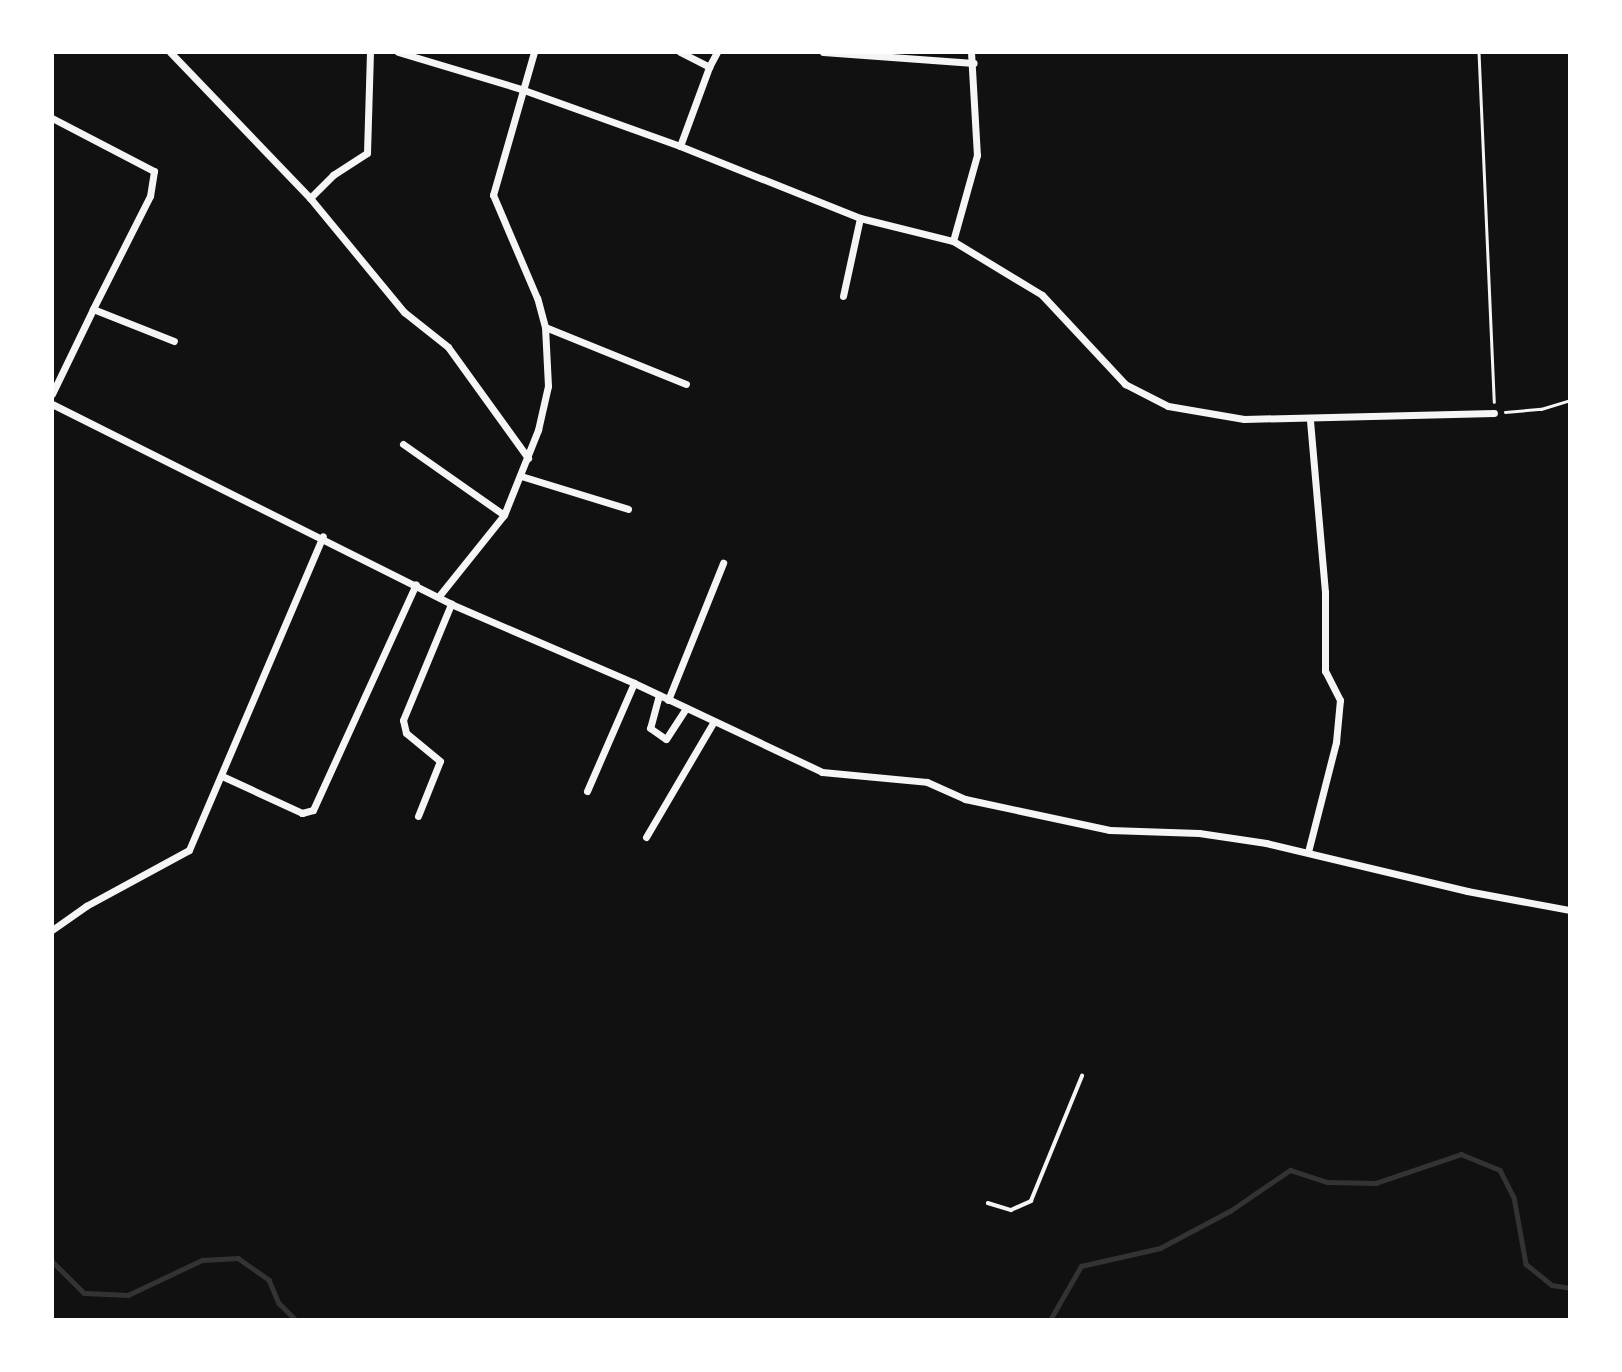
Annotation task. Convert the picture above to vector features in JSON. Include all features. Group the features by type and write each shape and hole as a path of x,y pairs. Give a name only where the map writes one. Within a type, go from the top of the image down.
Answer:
{"street":[{"path":"170,52 310,198 404,312 465,367 528,458"},
{"path":"310,198 334,175 367,153 370,52"},
{"path":"398,52 521,89 680,146 860,218 953,241 1042,295 1109,370 1144,396 1168,406 1244,419 1494,413"},
{"path":"439,596 504,515 528,458 548,386 545,327 533,283 494,195 521,89 534,52"},
{"path":"680,52 709,67"},
{"path":"680,146 717,52"},
{"path":"823,52 974,63"},
{"path":"953,241 977,155 974,63 971,52"},
{"path":"52,118 154,171 150,196 52,394"},
{"path":"843,296 860,218"},
{"path":"93,309 174,341"},
{"path":"545,327 686,384"},
{"path":"52,404 323,536 451,604 634,683 774,751 834,775 927,782 965,799 1110,830 1199,833 1308,852 1467,891 1570,910"},
{"path":"1308,852 1336,742 1340,701 1325,671 1325,592 1310,419"},
{"path":"403,444 504,515"},
{"path":"521,476 628,509"},
{"path":"52,930 86,906 189,850 323,536"},
{"path":"668,700 723,563"},
{"path":"222,776 302,813 313,810 416,584"},
{"path":"418,816 440,761 406,733 403,720 451,604"},
{"path":"587,791 634,683"},
{"path":"659,695 650,729 666,739 686,708"},
{"path":"646,837 714,721"}],"lane":[{"path":"988,1203 1011,1210 1031,1201 1082,1076"}],"path":[{"path":"1479,52 1494,413 1541,409 1570,400"}],"waterway":[{"path":"1050,1320 1081,1266 1160,1248 1230,1211 1290,1170 1327,1182 1376,1183 1461,1154 1500,1170 1514,1197 1526,1264 1552,1285 1570,1288"},
{"path":"52,1261 84,1293 128,1295 202,1260 238,1258 269,1280 279,1303 296,1320"}]}
